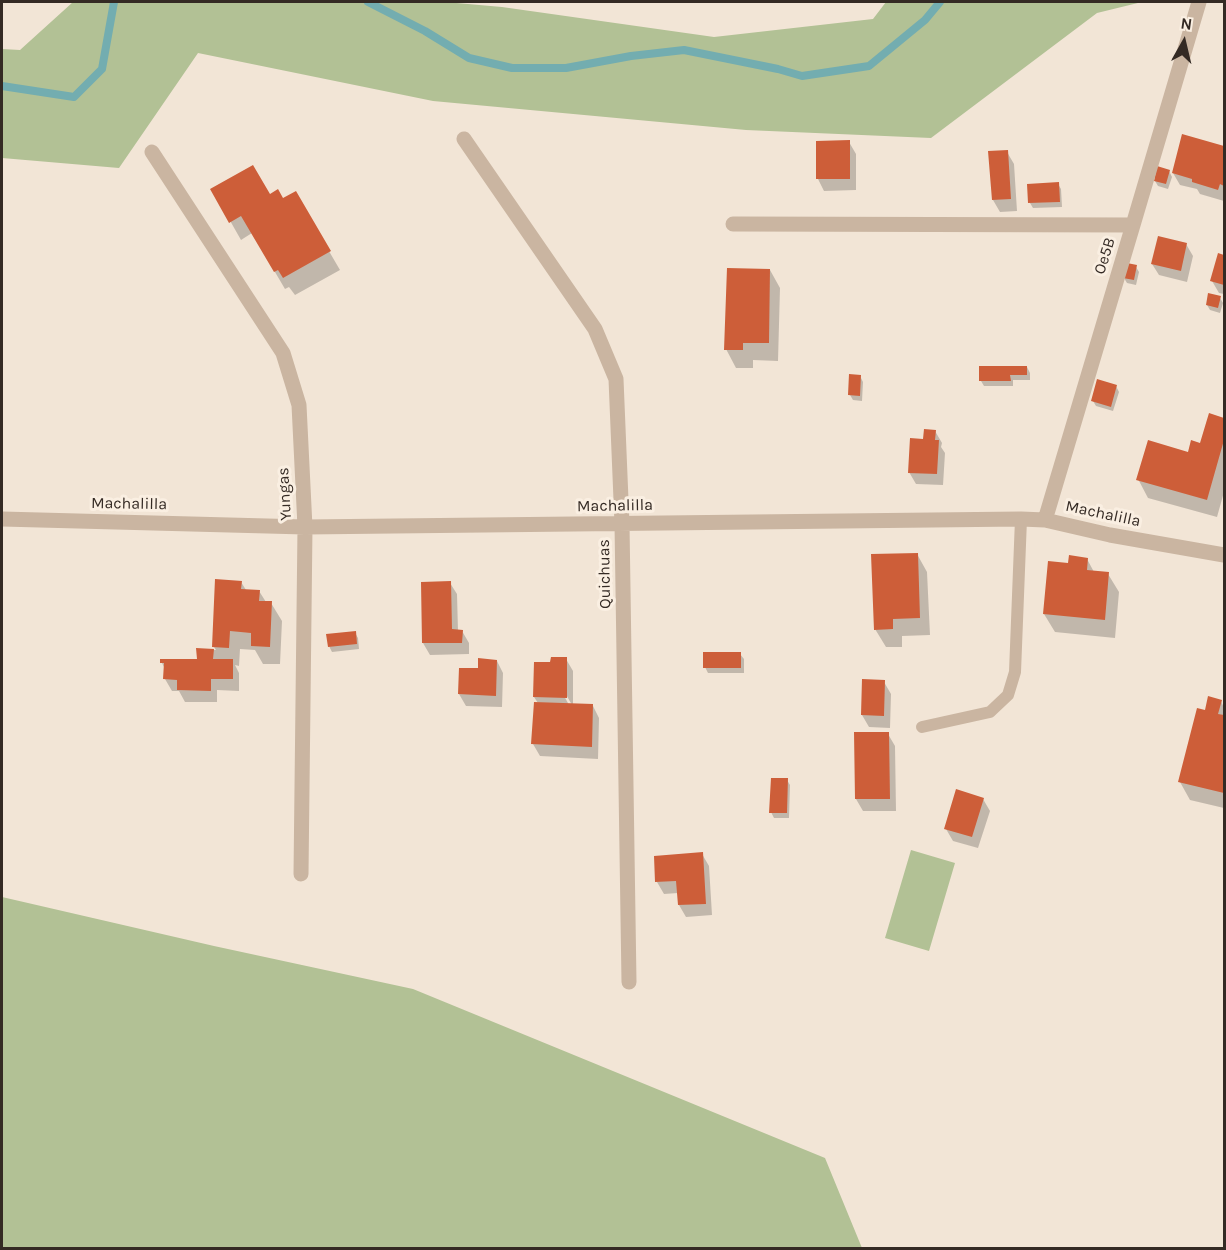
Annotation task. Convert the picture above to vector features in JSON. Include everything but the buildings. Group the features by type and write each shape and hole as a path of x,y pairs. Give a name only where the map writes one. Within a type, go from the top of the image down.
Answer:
{"street":[{"name":"Oe5B","path":"1045,520 1199,2"},
{"name":"Quichuas","path":"464,139 595,329 616,379 622,524 629,982"},
{"name":"Yungas","path":"152,152 282,353 299,405 305,526 301,874"},
{"path":"733,224 1134,225"},
{"name":"Machalilla","path":"2,519 305,526 1021,519 1045,520 1110,535 1224,555"}],"lane":[{"path":"922,727 990,712 1008,695 1015,672 1021,519"}],"green space":[{"path":"73,2 445,2 502,7 714,37 873,19 886,2 1142,2 1097,13 931,138 746,130 433,101 198,53 119,168 2,158 2,49 20,50"},
{"path":"911,850 955,863 929,951 885,938"},
{"path":"2,897 413,989 825,1158 862,1248 2,1248"}],"waterway":[{"path":"2,86 74,97 102,69 114,2"},
{"path":"368,2 425,31 469,58 512,68 566,68 631,56 684,50 802,76 869,66 925,20 940,2"}]}
